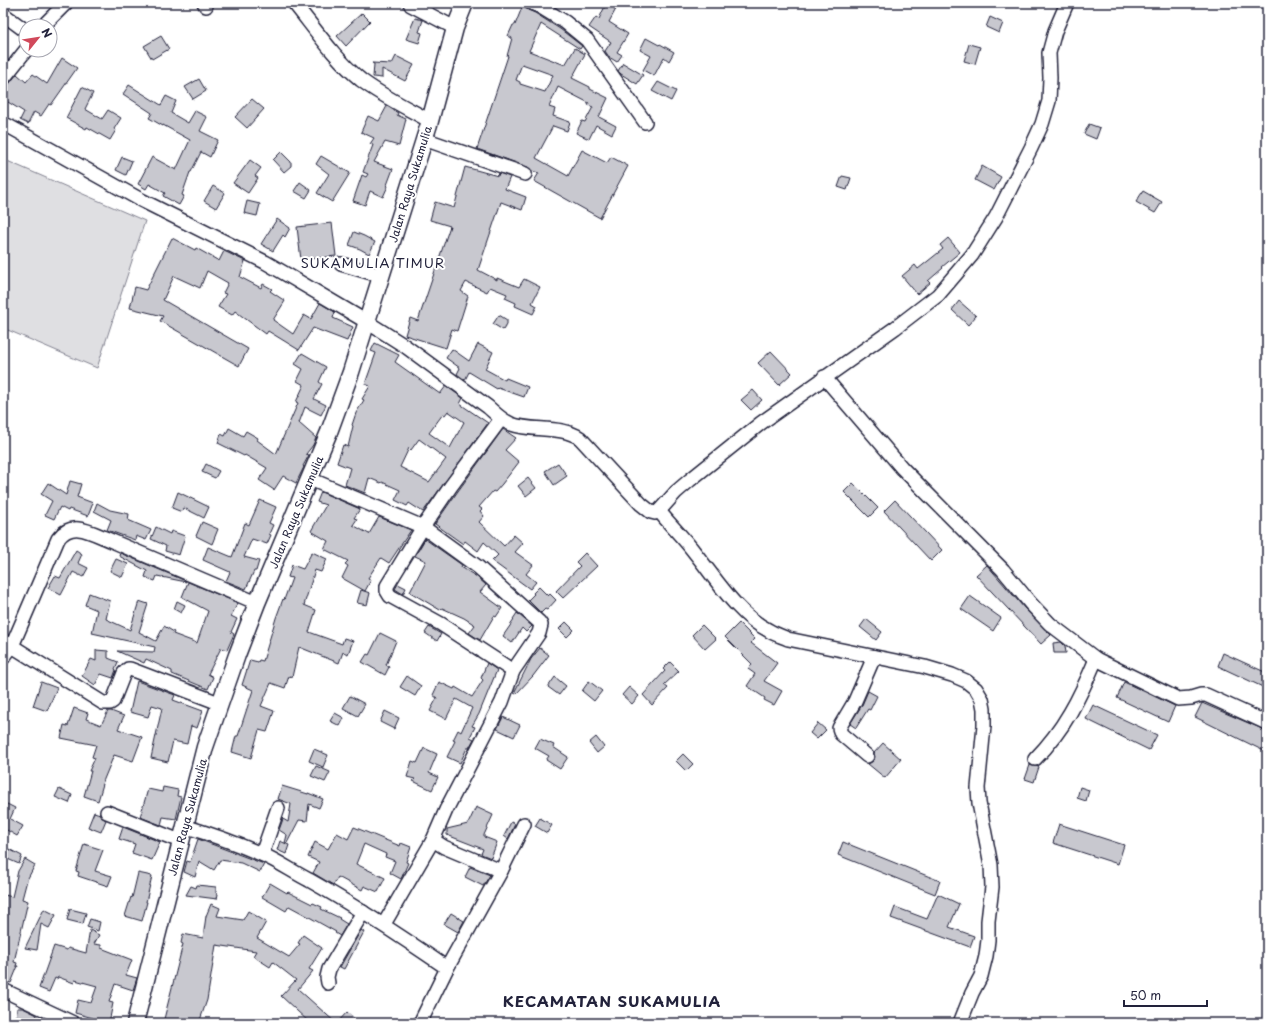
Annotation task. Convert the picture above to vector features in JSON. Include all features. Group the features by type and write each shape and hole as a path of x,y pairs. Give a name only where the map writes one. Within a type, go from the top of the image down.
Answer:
{"main road":[{"name":"Jalan Raya Sukamulia","path":"135,1023 182,834 205,747 219,703 257,603 329,432 368,322 430,121 455,28 465,3"}],"street":[{"path":"51,18 66,3"},
{"path":"294,3 334,54 361,80 377,91 430,121"},
{"path":"410,3 411,6 455,28"},
{"path":"531,3 539,6 565,22 587,40 645,122"},
{"path":"3,123 141,200 265,262 368,322 405,346 501,418 517,426 566,431 574,434 580,438 641,504 650,512 655,513 659,511 676,492 761,423 895,328 938,295 972,255 996,218 1042,124 1049,101 1050,53 1055,31 1067,3"},
{"path":"3,14 18,26"},
{"path":"3,79 20,58"},
{"path":"424,140 525,174"},
{"path":"342,264 382,276"},
{"path":"824,377 902,468 1003,570 1031,604 1050,624 1096,659 1178,699 1206,695 1267,723"},
{"path":"501,418 451,486 423,528 387,586 386,591 441,624 513,671"},
{"path":"310,479 423,528 478,567 539,622 539,633 513,671 502,702 446,810 433,840 384,924"},
{"path":"659,511 681,535 736,605 768,630 788,639 925,667 966,681 976,689 982,699 984,709 984,726 978,788 979,803 991,865 992,887 988,921 988,940 981,976 972,993 960,1023"},
{"path":"3,658 8,644 58,539 61,535 72,528 84,530 105,538 257,603"},
{"path":"8,644 103,703 110,703 113,701 124,674 128,669 219,703"},
{"path":"867,756 841,734 839,728 855,700 874,657"},
{"path":"1035,759 1062,727 1078,700 1096,659"},
{"path":"262,854 278,808"},
{"path":"107,812 182,834 208,833 262,854 384,924 447,968"},
{"path":"420,1023 447,968 501,871 524,824"},
{"path":"433,840 444,847 501,871"},
{"path":"328,983 327,976 329,969 363,912"},
{"path":"3,990 73,1023"}],"shaded area":[{"path":"5,160 145,221 97,368 3,328 3,165"}],"building":[{"path":"606,4 616,9 609,22 628,34 617,52 622,55 617,62 609,57 605,51 611,42 589,27 596,17 599,19"},
{"path":"523,5 528,10 560,29 582,46 580,49 541,24 529,51 565,65 575,48 585,54 572,78 608,98 599,117 616,126 612,134 596,125 589,139 576,133 582,121 585,122 593,107 588,105 589,103 558,87 549,107 555,109 553,116 570,122 567,131 553,126 536,158 568,176 582,150 607,163 611,157 628,166 600,218 534,181 539,173 532,171 528,167 477,149 508,56 512,38 508,36 513,25 515,25","holes":["522,64 553,75 545,92 520,84 520,82 516,80"]},
{"path":"362,13 370,21 346,46 337,36"},
{"path":"990,17 1003,23 999,33 986,27"},
{"path":"415,18 423,20 419,32 422,33 419,43 406,39"},
{"path":"161,36 169,49 152,59 144,46"},
{"path":"646,38 674,52 669,61 664,57 654,76 643,70 651,56 640,50"},
{"path":"969,44 980,47 975,64 964,61"},
{"path":"396,56 414,65 405,81 382,69 382,78 373,77 374,64 372,63 392,64"},
{"path":"62,58 77,68 51,105 49,104 41,116 34,112 28,124 20,120 24,112 3,99 3,87 9,84 17,74 26,82 33,74 47,84"},
{"path":"623,63 643,75 637,84 618,71"},
{"path":"199,79 206,91 193,99 185,87"},
{"path":"658,82 676,91 671,101 652,91"},
{"path":"129,85 161,105 166,96 176,101 171,113 188,123 195,111 207,117 200,131 218,140 210,157 201,152 190,172 182,195 184,196 179,205 163,196 165,193 149,184 146,189 138,184 152,157 176,170 190,140 149,118 152,113 123,94"},
{"path":"82,87 93,93 85,109 102,119 108,110 121,118 114,129 116,130 110,140 87,127 86,129 66,118"},
{"path":"252,99 264,109 247,128 235,117"},
{"path":"387,106 398,113 397,115 406,119 399,146 385,142 374,162 393,169 383,197 370,191 365,205 353,201 362,175 366,177 368,174 363,172 373,145 370,144 374,138 361,132 368,116 379,121"},
{"path":"1089,124 1100,128 1096,139 1084,134"},
{"path":"281,152 291,162 291,166 284,172 273,160"},
{"path":"321,156 350,173 332,202 317,193 329,174 316,164"},
{"path":"122,157 132,161 126,175 116,170"},
{"path":"250,160 261,168 255,176 258,178 248,193 233,183"},
{"path":"982,166 1001,177 994,190 975,180"},
{"path":"465,167 498,176 499,173 510,177 505,189 526,197 522,210 501,202 478,270 497,280 497,278 519,287 524,279 540,287 532,303 537,306 533,314 515,306 516,303 505,298 507,294 490,287 487,292 466,282 461,291 468,296 457,331 452,329 446,348 405,335 410,318 418,321 450,226 430,220 435,202 454,208"},
{"path":"842,176 851,178 847,190 838,187"},
{"path":"300,182 311,190 306,198 294,191"},
{"path":"213,186 225,193 216,208 204,201"},
{"path":"1143,191 1162,202 1155,213 1136,202"},
{"path":"247,201 260,204 257,216 244,213"},
{"path":"277,219 290,228 285,237 283,235 273,251 261,244"},
{"path":"332,223 336,256 301,260 297,227"},
{"path":"354,232 375,242 369,254 349,245"},
{"path":"172,238 195,250 196,248 219,261 224,251 245,261 240,277 261,288 263,284 272,289 270,291 285,301 273,320 293,334 304,315 311,319 320,303 335,312 333,318 353,327 347,341 313,328 299,350 268,331 266,334 235,311 232,315 218,307 226,294 223,293 228,283 207,271 200,288 174,276 163,300 248,349 239,366 160,321 163,316 130,308 135,287 146,290"},
{"path":"948,238 960,252 942,267 943,268 928,281 930,283 917,294 902,276 915,265 918,269 943,249 940,245"},
{"path":"959,301 976,316 968,325 952,310"},
{"path":"499,315 507,320 507,324 503,330 493,324"},
{"path":"375,343 399,355 395,362 440,394 446,386 463,398 460,404 488,423 423,512 409,503 407,506 395,500 400,490 382,482 381,483 369,478 365,493 345,485 350,468 337,463 343,445 348,447 356,413 370,386 365,384 376,353 371,351","holes":["448,411 464,422 450,448 429,433 443,414 445,415","419,439 446,459 429,482 400,467 409,448 411,450"]},
{"path":"478,344 493,352 485,369 505,380 506,378 528,387 524,397 498,388 497,389 469,372 465,380 457,374 460,368 446,358 452,349 469,361"},
{"path":"771,351 792,373 779,385 758,363"},
{"path":"302,353 326,367 319,382 322,384 314,399 326,405 321,415 305,407 299,423 316,438 306,454 309,455 296,483 283,476 274,490 259,480 267,468 245,455 244,456 218,443 221,434 225,436 229,428 243,436 246,431 258,438 257,440 276,454 298,403 296,402 304,385 297,381 303,369 295,364"},
{"path":"753,390 762,400 751,410 741,400"},
{"path":"503,429 516,438 505,450 519,462 495,492 493,491 479,507 482,509 480,511 484,516 479,522 504,546 514,535 523,543 515,552 533,565 526,574 536,582 530,589 492,561 498,555 484,542 478,551 465,541 463,544 435,524"},
{"path":"558,463 567,476 554,485 545,471"},
{"path":"206,464 219,471 215,478 202,472"},
{"path":"528,478 536,488 526,496 518,486"},
{"path":"70,481 81,484 77,497 93,503 88,516 69,509 68,511 60,507 54,519 45,515 52,501 41,494 48,483 66,495"},
{"path":"853,483 878,508 869,517 844,492"},
{"path":"178,492 209,507 204,518 184,508 182,512 172,508"},
{"path":"321,492 360,509 354,518 357,519 353,525 369,534 379,517 411,530 389,563 381,558 368,578 371,580 365,591 342,578 348,566 345,564 348,561 324,549 328,541 311,531 326,505 317,502"},
{"path":"260,500 276,507 269,523 273,525 267,544 252,539 244,557 259,561 256,571 254,571 246,589 226,581 230,572 203,560 208,547 232,557 245,523 249,525"},
{"path":"895,500 942,550 931,561 884,511"},
{"path":"97,503 110,510 129,514 128,520 151,530 146,540 136,536 135,540 107,530 111,520 94,511"},
{"path":"202,522 218,529 212,544 196,536"},
{"path":"156,527 170,534 171,531 185,536 179,555 165,551 166,546 151,539"},
{"path":"425,539 462,565 461,567 477,577 486,585 480,592 502,608 496,617 494,616 480,640 469,633 475,625 442,608 440,610 410,592 426,561 415,556"},
{"path":"76,550 82,554 78,563 88,568 83,577 73,572 61,595 48,588 55,576 60,578"},
{"path":"312,552 327,559 321,572 315,570 304,605 316,610 309,632 342,644 344,638 353,641 348,654 343,652 339,663 299,647 292,677 289,676 285,688 271,683 261,706 274,711 267,732 259,730 251,758 232,752 236,736 238,736 253,690 242,685 250,660 258,662 259,660 263,661 276,618 292,578 288,577 292,565 303,569"},
{"path":"120,553 186,582 157,576 155,581 145,577 147,571 119,556"},
{"path":"585,553 597,566 563,598 556,591 580,566 576,562"},
{"path":"116,559 128,564 122,577 110,571"},
{"path":"987,565 1025,609 1051,635 1041,644 976,575"},
{"path":"188,582 238,603 231,616 237,619 231,632 234,634 227,650 221,648 208,674 213,677 208,689 172,674 172,671 146,659 144,663 117,651 154,652 155,647 92,633 97,610 85,605 89,593 110,601 106,619 130,630 139,601 148,604 139,632 156,641 164,626 174,632 173,634 197,643 208,611 182,597"},
{"path":"398,584 406,588 403,594 395,589"},
{"path":"539,587 548,596 550,594 556,600 547,610 545,609 541,613 528,600"},
{"path":"361,590 370,593 367,605 357,603"},
{"path":"970,596 1001,618 993,631 961,609"},
{"path":"177,601 185,605 181,613 174,609"},
{"path":"517,613 532,626 526,632 522,628 512,643 503,636"},
{"path":"866,619 882,632 876,640 860,627"},
{"path":"566,622 574,630 567,637 559,629"},
{"path":"739,623 755,639 751,643 777,663 764,681 782,691 774,705 764,700 765,698 747,686 755,674 748,669 752,664 725,637"},
{"path":"702,625 716,639 705,649 692,635"},
{"path":"429,627 441,634 437,641 425,633"},
{"path":"380,633 396,641 386,665 389,667 385,675 362,662 367,654 369,655"},
{"path":"1061,642 1065,646 1066,653 1054,653 1053,643"},
{"path":"540,648 549,655 533,676 516,694 514,693 531,659"},
{"path":"96,650 108,651 108,658 118,662 113,678 101,674 95,685 82,676 91,659 96,661"},
{"path":"1223,653 1267,673 1267,689 1218,666"},
{"path":"670,662 679,671 664,685 668,688 652,705 643,695 665,671 663,669"},
{"path":"487,663 497,670 479,714 472,726 475,727 470,737 474,739 469,748 467,748 460,763 447,757 455,741 453,740 458,730 461,732 472,708 456,699 446,719 430,711 437,698 433,695 439,682 454,689 455,687 472,697 483,680 481,678"},
{"path":"407,676 421,686 415,696 400,687"},
{"path":"555,677 566,686 559,695 548,687"},
{"path":"137,681 175,695 173,700 203,711 197,728 191,726 187,744 173,741 168,762 151,758 162,708 152,705 148,717 130,712"},
{"path":"589,681 602,691 594,701 582,691"},
{"path":"41,682 57,688 47,711 33,706"},
{"path":"1124,682 1175,706 1168,722 1117,698"},
{"path":"629,687 639,696 632,704 622,695"},
{"path":"868,691 877,696 870,710 868,709 856,728 850,724 862,705"},
{"path":"350,696 365,704 358,716 343,708"},
{"path":"1202,703 1267,731 1267,745 1264,751 1195,717"},
{"path":"1093,705 1157,735 1149,750 1086,719"},
{"path":"74,708 88,713 86,719 101,725 108,711 124,716 118,729 142,737 133,761 114,755 102,784 98,801 84,796 91,771 89,771 95,758 92,757 96,745 61,738 64,725 68,726"},
{"path":"385,711 399,718 394,729 380,722"},
{"path":"335,713 344,718 340,726 330,721"},
{"path":"503,717 520,725 514,737 497,729"},
{"path":"818,723 826,730 817,739 810,733"},
{"path":"596,737 604,747 597,753 589,743"},
{"path":"540,739 554,745 553,747 568,757 560,769 546,760 549,756 535,748"},
{"path":"883,743 901,759 885,778 868,764 873,761 875,757 874,753"},
{"path":"424,748 437,754 429,773 438,777 432,790 413,781 415,779 407,777 412,761 417,763"},
{"path":"314,749 328,755 323,767 309,761"},
{"path":"683,754 693,764 686,771 676,761"},
{"path":"1030,765 1039,767 1034,782 1025,779"},
{"path":"316,766 330,772 325,782 311,776"},
{"path":"282,786 323,799 319,808 309,804 307,821 299,820 287,843 285,843 287,835 279,830 283,819 288,822 291,804 278,799"},
{"path":"163,787 178,790 177,796 181,797 176,819 163,817 161,825 140,817 148,789 162,792"},
{"path":"1080,787 1089,790 1086,801 1077,798"},
{"path":"59,789 72,795 69,803 55,797"},
{"path":"3,802 15,808 10,819 23,826 17,836 5,829 3,832"},
{"path":"476,807 493,815 484,835 484,837 497,842 491,858 481,854 483,849 447,835 447,829 468,824"},
{"path":"94,812 100,814 101,817 106,820 101,832 88,827"},
{"path":"540,818 552,825 547,833 535,826"},
{"path":"511,822 515,824 508,839 504,836"},
{"path":"1059,824 1124,845 1118,864 1053,843"},
{"path":"123,827 160,842 152,860 132,853 135,844 119,839"},
{"path":"354,827 400,846 401,843 411,847 406,862 408,863 401,879 390,873 395,861 385,857 386,854 364,844 356,864 385,878 378,892 364,886 362,890 338,877 333,885 313,873 319,862 308,857 315,842 328,849 337,833 348,839"},
{"path":"198,839 264,864 260,872 241,863 220,860 214,870 199,861 195,877 184,872 187,861 190,862"},
{"path":"280,841 289,845 286,854 277,850"},
{"path":"843,842 940,881 935,894 838,855"},
{"path":"84,844 103,850 95,871 112,876 108,886 78,876 79,872 76,871"},
{"path":"3,846 22,856 19,864 3,857"},
{"path":"25,859 35,865 27,880 22,899 28,901 14,962 17,963 16,966 18,966 11,983 3,980 3,967 7,956 3,955 3,904 5,895 12,897 18,871"},
{"path":"470,867 490,875 483,886 465,877"},
{"path":"138,873 152,876 142,921 125,916 131,897 132,898"},
{"path":"270,883 287,893 288,892 312,904 313,903 322,907 321,909 340,918 339,919 347,924 340,936 335,933 336,932 289,906 286,911 262,897"},
{"path":"197,885 216,887 216,893 218,894 217,899 186,895 191,886 196,888"},
{"path":"938,894 959,904 949,927 974,936 970,947 891,918 895,907 927,919"},
{"path":"211,904 220,908 217,916 243,920 248,911 266,922 257,938 289,957 300,944 298,943 303,935 322,948 309,969 313,971 298,989 336,1023 310,1023 281,996 296,980 273,962 270,967 253,956 256,951 216,945 207,1000 199,1023 163,1023 183,944 181,943 183,934 203,938 206,916"},
{"path":"44,909 56,915 49,928 41,924 37,950 25,948"},
{"path":"70,909 86,913 83,924 67,920"},
{"path":"451,913 464,921 458,932 444,924"},
{"path":"90,919 100,922 98,931 87,927"},
{"path":"90,930 99,935 94,944 101,945 101,948 132,960 126,975 137,978 133,990 115,984 109,1002 113,1003 109,1023 91,1023 93,1018 75,1013 78,1000 91,1003 97,986 75,980 74,983 58,977 57,979 55,978 49,992 39,988 54,946 86,953"},
{"path":"361,930 364,932 344,969 340,967"},
{"path":"17,1008 23,1008 37,1015 36,1023 16,1023"},
{"path":"347,1012 359,1023 337,1023"}],"district":[{"name":"SUKAMULIA TIMUR","path":"373,262"},
{"name":"KECAMATAN SUKAMULIA","path":"612,1000"}]}
